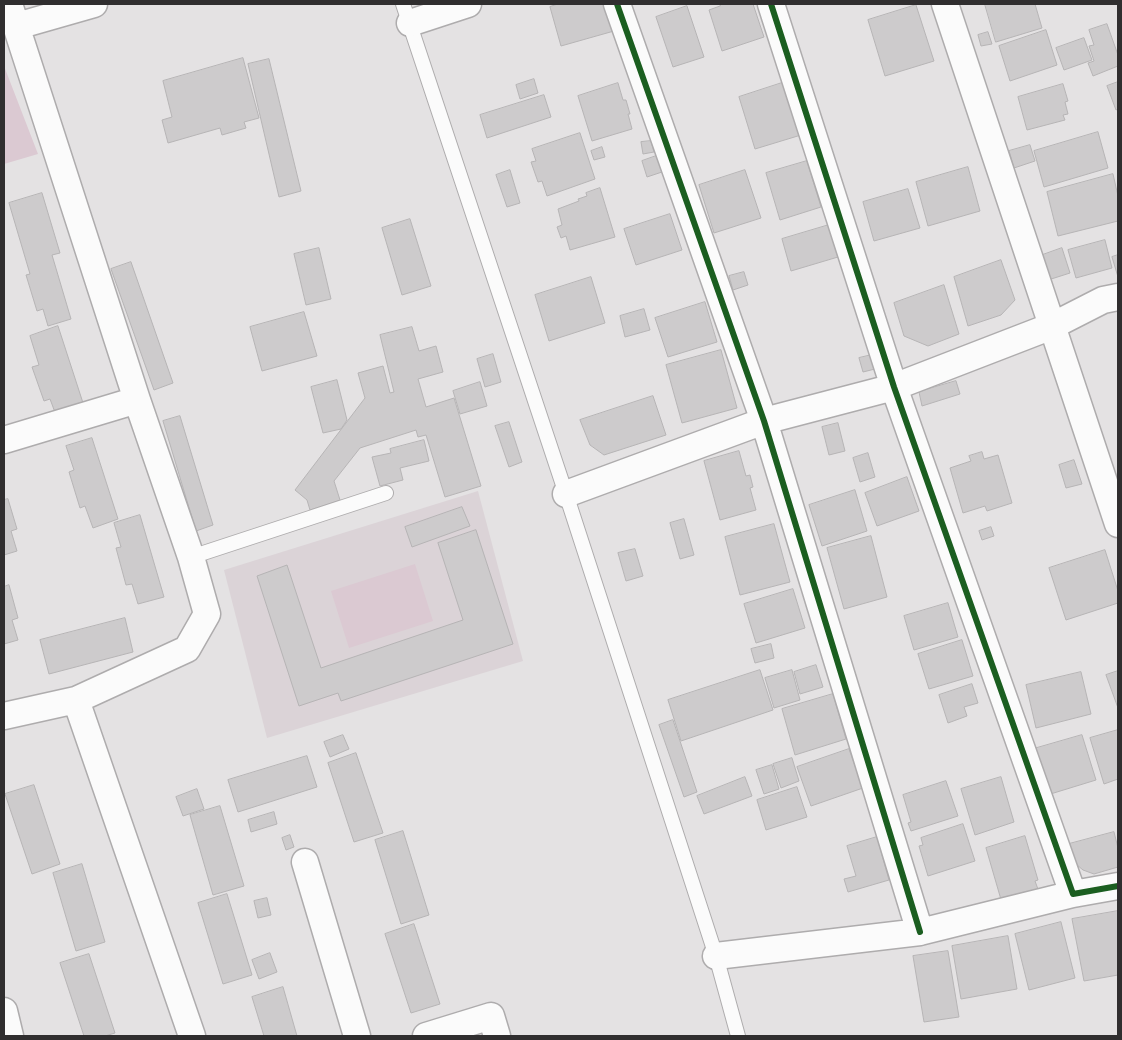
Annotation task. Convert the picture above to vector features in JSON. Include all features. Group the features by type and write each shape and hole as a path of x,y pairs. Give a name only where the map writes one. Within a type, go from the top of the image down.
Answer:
{"street":[{"path":"4,716 76,700 187,649 207,614 191,557 137,400 13,15 94,4"},
{"path":"406,13 468,4"},
{"path":"617,4 764,421 920,932"},
{"path":"771,4 894,387 1073,894"},
{"path":"945,4 1118,524"},
{"path":"566,494 764,421 894,387 1052,326 1103,300 1118,297"},
{"path":"4,440 137,400"},
{"path":"76,700 192,1036"},
{"path":"305,862 357,1036"},
{"path":"716,956 920,932 1073,894 1118,886"},
{"path":"4,1011 10,1036"},
{"path":"426,1036 491,1016 497,1036"}],"lane":[{"path":"406,13 566,494 716,956 738,1036"},
{"path":"191,557 386,494"}],"shaded area":[{"path":"4,66 38,154 4,164"},
{"path":"478,491 523,661 267,738 224,570"},
{"path":"415,564 433,621 349,648 331,591"}],"building":[{"path":"558,4 602,4 605,7 614,31 561,46 550,7"},
{"path":"720,4 753,4 764,37 722,51 709,10 720,6"},
{"path":"985,4 1035,4 1042,28 996,42"},
{"path":"916,5 934,61 885,76 868,20"},
{"path":"687,6 704,57 673,67 656,17"},
{"path":"1107,24 1118,55 1118,66 1093,76 1088,63 1094,61 1089,46 1094,45 1089,30"},
{"path":"1046,30 1057,65 1010,81 999,46"},
{"path":"988,32 992,44 981,46 978,35"},
{"path":"1084,38 1092,60 1064,70 1056,48"},
{"path":"243,58 259,118 244,122 246,128 222,135 220,128 168,143 162,120 172,117 163,81"},
{"path":"269,59 301,191 279,197 248,64"},
{"path":"534,79 538,93 520,99 516,85"},
{"path":"785,82 801,135 755,149 739,97"},
{"path":"1118,82 1118,109 1116,110 1107,86"},
{"path":"618,83 623,100 626,100 632,129 592,141 578,96"},
{"path":"1063,84 1068,101 1065,102 1068,114 1063,115 1065,120 1027,130 1018,97"},
{"path":"544,95 551,117 487,138 480,115"},
{"path":"1098,132 1108,168 1044,187 1034,151"},
{"path":"580,133 595,179 547,196 542,181 538,182 531,162 536,161 532,149"},
{"path":"651,141 654,152 643,154 641,142"},
{"path":"1030,145 1035,161 1014,168 1009,151"},
{"path":"602,147 605,157 594,160 591,151"},
{"path":"659,155 665,171 647,177 642,161"},
{"path":"807,161 821,207 780,220 766,173"},
{"path":"968,167 980,211 928,226 916,182"},
{"path":"510,170 520,203 507,207 496,175"},
{"path":"745,170 761,218 714,233 699,185"},
{"path":"1113,174 1118,196 1118,221 1058,236 1047,192"},
{"path":"600,188 615,237 570,250 566,236 561,238 557,227 562,225 558,209 579,201 578,199 587,196 586,193"},
{"path":"908,189 920,228 874,241 863,202"},
{"path":"42,193 60,253 52,255 71,319 48,326 43,309 37,311 26,275 30,274 9,203"},
{"path":"670,214 682,250 636,265 624,229"},
{"path":"410,219 431,286 402,295 382,228"},
{"path":"829,225 838,257 791,271 782,239"},
{"path":"1105,240 1112,268 1076,278 1068,250"},
{"path":"319,248 331,299 306,305 294,254"},
{"path":"1062,248 1070,273 1045,281 1037,257"},
{"path":"1118,255 1118,277 1112,257"},
{"path":"1001,260 1015,300 1001,315 968,326 954,277"},
{"path":"131,262 173,383 154,390 111,269"},
{"path":"744,272 748,285 733,290 729,276"},
{"path":"591,277 605,323 549,341 535,295"},
{"path":"944,285 959,334 928,346 904,336 894,303"},
{"path":"705,302 717,342 668,357 655,318"},
{"path":"644,309 650,330 625,337 620,316"},
{"path":"304,312 317,356 262,371 250,327"},
{"path":"58,326 84,406 56,415 50,399 44,401 32,367 39,365 30,336"},
{"path":"412,327 419,351 436,346 443,372 418,379 426,407 454,398 481,486 445,497 426,435 418,437 416,430 360,448 334,481 340,500 310,510 307,500 295,490 365,398 358,373 383,366 390,393 394,392 380,335"},
{"path":"721,350 737,408 682,423 666,365"},
{"path":"493,354 501,382 485,387 477,359"},
{"path":"876,354 879,368 863,372 859,358"},
{"path":"337,380 347,420 341,429 323,433 311,387"},
{"path":"956,381 960,394 922,406 919,392"},
{"path":"480,382 487,406 460,414 453,391"},
{"path":"653,396 666,435 604,455 590,445 580,420"},
{"path":"180,416 213,525 196,531 163,421"},
{"path":"509,422 522,462 509,467 495,426"},
{"path":"838,423 845,451 829,455 822,427"},
{"path":"92,438 118,519 93,528 85,506 80,508 69,472 74,470 66,446"},
{"path":"424,440 429,461 400,468 403,480 380,486 372,457 391,453 390,449"},
{"path":"739,451 746,476 750,475 753,487 750,488 756,510 720,520 704,461"},
{"path":"982,452 984,459 998,455 1012,503 987,511 985,506 963,513 950,468 971,461 969,456"},
{"path":"868,453 875,477 860,482 853,458"},
{"path":"1074,460 1082,484 1066,488 1059,465"},
{"path":"907,477 919,511 877,526 865,493"},
{"path":"855,490 867,531 822,546 809,505"},
{"path":"8,499 17,529 11,531 17,551 4,555 4,500"},
{"path":"462,507 470,526 412,547 405,527"},
{"path":"140,515 164,597 138,604 132,584 126,585 116,548 121,547 114,523"},
{"path":"684,519 694,555 680,559 670,523"},
{"path":"774,524 790,582 740,595 725,537"},
{"path":"991,527 994,536 982,540 979,531"},
{"path":"476,530 513,644 341,701 338,693 299,706 257,576 287,565 321,668 463,620 438,543"},
{"path":"871,536 887,597 844,609 827,548"},
{"path":"635,549 643,576 626,581 618,553"},
{"path":"1105,550 1118,591 1118,603 1066,620 1049,568"},
{"path":"9,585 18,618 12,620 18,640 4,644 4,587"},
{"path":"793,589 805,628 756,643 744,604"},
{"path":"948,603 958,637 914,650 904,616"},
{"path":"125,618 133,652 49,674 40,640"},
{"path":"962,640 973,676 929,689 918,654"},
{"path":"771,644 774,658 755,663 751,649"},
{"path":"816,665 823,687 800,694 794,672"},
{"path":"760,670 773,710 681,741 668,700"},
{"path":"792,670 800,700 774,708 765,678"},
{"path":"1118,671 1118,708 1106,675"},
{"path":"1081,672 1091,714 1036,728 1026,685"},
{"path":"972,684 978,703 964,707 967,716 948,723 939,695"},
{"path":"833,694 846,739 795,755 782,709"},
{"path":"673,720 697,792 684,797 659,725"},
{"path":"1118,730 1118,779 1104,784 1090,738"},
{"path":"343,735 349,749 330,757 324,742"},
{"path":"1082,735 1096,780 1044,796 1030,750"},
{"path":"849,749 863,788 811,806 797,767"},
{"path":"356,753 383,833 354,842 328,763"},
{"path":"307,756 317,787 238,812 228,780"},
{"path":"792,758 799,781 781,788 773,764"},
{"path":"772,765 779,789 764,794 756,770"},
{"path":"745,777 752,796 704,814 697,796"},
{"path":"1001,777 1014,822 975,835 961,789"},
{"path":"946,781 958,816 911,831 908,823 911,822 903,795"},
{"path":"34,785 60,864 32,874 5,794"},
{"path":"797,787 807,817 766,830 757,800"},
{"path":"197,789 204,809 183,816 176,797"},
{"path":"220,806 244,886 213,895 190,815"},
{"path":"274,812 277,824 251,832 248,820"},
{"path":"963,824 975,861 928,876 919,846 923,845 921,838"},
{"path":"403,831 429,915 401,924 375,840"},
{"path":"1114,832 1118,848 1118,867 1094,874 1083,870 1077,865 1073,859 1069,844"},
{"path":"290,835 294,847 286,850 282,838"},
{"path":"1025,836 1038,880 1035,881 1039,892 1002,903 986,848"},
{"path":"877,837 889,880 848,892 844,879 856,876 847,846"},
{"path":"82,864 105,942 76,951 53,873"},
{"path":"227,894 252,975 223,984 198,903"},
{"path":"267,898 271,915 258,918 254,901"},
{"path":"1118,911 1118,975 1084,981 1072,919"},
{"path":"1061,922 1075,978 1029,990 1015,934"},
{"path":"414,924 440,1004 411,1013 385,934"},
{"path":"1008,936 1017,989 961,999 952,946"},
{"path":"948,951 959,1017 924,1022 913,956"},
{"path":"270,953 277,972 259,979 252,960"},
{"path":"89,954 115,1033 105,1036 84,1036 60,963"},
{"path":"283,987 297,1036 264,1036 252,997"}],"cycle path":[{"path":"617,4 764,421 920,932"},
{"path":"771,4 894,387 1073,894 1118,886"}]}
